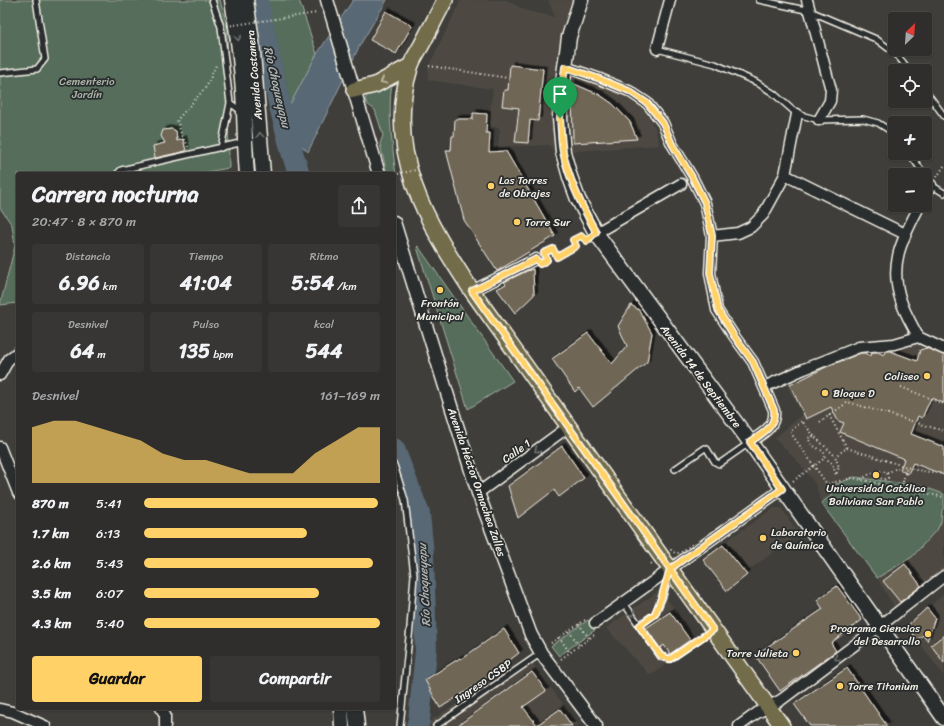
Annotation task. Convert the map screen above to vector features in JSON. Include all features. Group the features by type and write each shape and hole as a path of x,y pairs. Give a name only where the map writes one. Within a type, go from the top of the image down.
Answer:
{"main road":[{"name":"Avenida Costanera","path":"232,0 238,36 247,172"},
{"name":"Avenida Costanera","path":"246,0 252,41 263,172"},
{"path":"445,0 410,66 404,90 401,123 403,144 412,181 428,219 444,250 472,291 782,726"},
{"name":"Avenida 14 de Septiembre","path":"581,0 569,37 561,97 560,118 563,152 578,199 596,232 750,442 944,718"},
{"path":"354,90 375,85 410,66"},
{"path":"341,710 342,726"},
{"path":"355,710 356,726"}],"street":[{"path":"327,0 378,172"},
{"path":"657,49 670,0"},
{"path":"807,0 831,90 830,101 819,120"},
{"path":"565,69 600,79 629,91 647,103 663,123 672,144 705,203 712,236 710,273 718,310 734,336 753,362 774,410 775,417 768,429 750,442"},
{"path":"712,236 738,233 750,227 763,216 785,174 797,114"},
{"path":"785,174 905,234"},
{"path":"596,232 681,184"},
{"path":"916,212 905,234 896,260 895,279 901,302 918,338"},
{"name":"Avenida Héctor Ormachea Zalles","path":"396,228 478,494 531,634 541,653 592,725"},
{"path":"472,291 540,256"},
{"path":"764,387 859,347 894,344 918,338 944,349"},
{"path":"0,375 9,359 16,353"},
{"name":"Calle 1","path":"478,494 568,427"},
{"path":"0,447 16,488"},
{"path":"595,623 782,489"},
{"path":"739,726 768,706 781,700 944,576"},
{"path":"0,709 13,712 46,726"},
{"path":"162,710 165,715 165,726"}],"lane":[{"path":"0,73 37,69 45,59 36,0"},
{"path":"212,0 221,27 230,103 222,148"},
{"path":"759,0 810,11 876,39 896,54 904,64"},
{"path":"657,49 715,64 756,82 774,93 797,114 819,120 863,119 878,123 888,129"},
{"path":"932,100 944,116"},
{"path":"230,103 244,112"},
{"path":"119,172 121,170 244,142"},
{"path":"932,186 944,193"},
{"path":"675,468 705,448 715,462 719,464 750,442"},
{"path":"396,473 404,500 414,576 400,726"},
{"path":"639,626 655,614 670,569"},
{"path":"624,603 661,656 670,659 713,630"},
{"name":"Ingreso CSBP","path":"436,726 541,653"}],"path":[{"path":"227,26 317,12"},
{"path":"189,155 188,144 182,137 177,120 207,86 218,59"},
{"path":"429,66 508,78"},
{"path":"398,174 420,169"},
{"path":"540,256 553,249 557,257 576,246 573,240 581,236 587,241 596,232"},
{"path":"901,386 944,404"},
{"path":"820,422 848,402 944,431"},
{"path":"829,415 847,448 916,470 944,474"},
{"path":"814,436 808,438 812,445 824,452 825,458 832,463 836,475 839,468 835,456 814,436 802,421 790,432 815,465 827,484 852,478 944,497"},
{"path":"835,456 847,448"},
{"path":"782,489 825,458"},
{"path":"907,466 903,482 913,490"},
{"path":"860,480 874,472 882,471 887,473 897,468 905,472"},
{"path":"874,472 883,480 888,478 887,473"},
{"path":"901,488 905,485"},
{"path":"651,564 671,550 675,553 680,553 694,543"},
{"path":"551,643 579,623 590,637 561,659"},
{"path":"569,631 579,645"},
{"path":"559,637 570,653"}],"shaded area":[{"path":"461,0 506,0 527,11 555,17 548,0 573,0 560,70 571,77 584,82 610,85 634,100 646,113 655,128 659,145 563,152 556,154 549,145 498,147 500,128 488,126 493,89 428,80 429,66"},
{"name":"Universidad Católica Boliviana San Pablo","path":"909,342 930,346 944,354 944,572 896,610 877,578 821,503 816,485 801,465 775,438 802,415 785,382 856,350"},
{"name":"Laboratorio de Química","path":"774,508 781,508 799,534 747,571 726,541"},
{"path":"660,590 700,643 650,675 606,628"},
{"name":"Programa Ciencias del Desarrollo","path":"944,594 944,676 908,627 910,623"},
{"path":"528,657 579,726 424,726 424,725"}],"green space":[{"name":"Cementerio Jardín","path":"0,0 220,0 227,26 229,168 206,172 16,172 16,303 0,305 15,246 12,225 0,208"},
{"path":"257,0 299,0 317,54 279,125"},
{"path":"392,82 390,120 396,172 387,172 380,144 383,135 375,110 367,104 365,99 373,90"},
{"name":"Frontón Municipal","path":"418,246 513,381 468,409 417,247"},
{"path":"854,477 921,486 944,494 944,508 942,510 941,522 938,528 912,557 877,578 821,503 831,496 833,491 832,486"},
{"path":"588,620 595,630 559,656 551,646"}],"water":[{"path":"353,0 387,0 360,45 308,152 279,125 317,54"}],"building":[{"path":"386,11 412,26 396,54 370,40"},
{"path":"510,65 543,69 538,121 530,120 528,143 515,142 519,108 502,106 504,90 508,90"},
{"path":"572,83 600,95 613,104 630,122 637,139 573,143"},
{"name":"Las Torres de Obrajes","path":"473,113 487,114 486,133 490,133 489,152 506,151 555,236 497,271 464,220 446,150 451,150 455,119 473,119"},
{"path":"172,129 176,131 177,141 183,139 186,151 155,158 153,146 165,143 161,136 163,130"},
{"path":"533,269 534,295 515,313 497,289 506,284 504,282"},
{"path":"631,305 639,310 652,333 647,362 593,407 579,388 575,392 552,359 588,333 612,364 627,346 618,326"},
{"path":"926,348 944,355 944,403 931,398 922,418 918,416 911,434 944,447 944,475 913,463 908,474 900,470 904,459 840,432 844,423 838,421 831,407 806,419 790,385 826,367 861,353 871,356 872,352 878,352 884,355 885,351 890,351 917,361 920,350"},
{"path":"562,446 584,478 559,497 554,490 518,518 508,486"},
{"path":"723,545 747,575 727,591 703,560"},
{"path":"905,564 921,586 900,602 883,581"},
{"name":"Torre Julieta","path":"837,586 862,620 831,643 836,651 780,691 755,655 823,609 817,600"},
{"path":"927,608 935,618 927,641 923,635 917,640 908,627 910,623"},
{"path":"670,612 690,640 670,654 664,645 660,648 646,628"},
{"path":"504,629 519,653 481,682 440,708 425,680 460,658 461,659"},
{"path":"944,635 944,663 931,645"},
{"name":"Torre Titanium","path":"847,668 887,726 810,726 794,704"},
{"path":"532,672 546,691 523,707 537,725 560,709 572,726 457,726"}],"waterway":[{"name":"Río Choqueyapu","path":"257,0 280,107 298,172"},
{"name":"Río Choqueyapu","path":"396,454 419,514 423,554 426,651 419,720 417,726"}],"place":[{"name":"Las Torres de Obrajes","path":"491,186"},
{"name":"Torre Sur","path":"517,222"},
{"name":"Frontón Municipal","path":"440,290"},
{"name":"Coliseo","path":"927,376"},
{"name":"Bloque D","path":"825,393"},
{"name":"Universidad Católica Boliviana San Pablo","path":"876,475"},
{"name":"Laboratorio de Química","path":"763,538"},
{"name":"Programa Ciencias del Desarrollo","path":"928,634"},
{"name":"Torre Julieta","path":"796,653"},
{"name":"Torre Titanium","path":"840,686"}],"route":[{"path":"560,118 563,152 570,177 578,199 596,232 587,241 581,236 573,240 576,246 557,257 553,249 544,253 547,260 540,264 536,259 472,291 670,569 655,614 639,626 661,656 670,659 713,630 670,569 782,489 750,442 768,429 774,421 774,410 753,362 734,336 718,310 710,273 712,236 705,203 692,177 672,144 663,123 647,103 629,91 565,67 560,118"}]}
